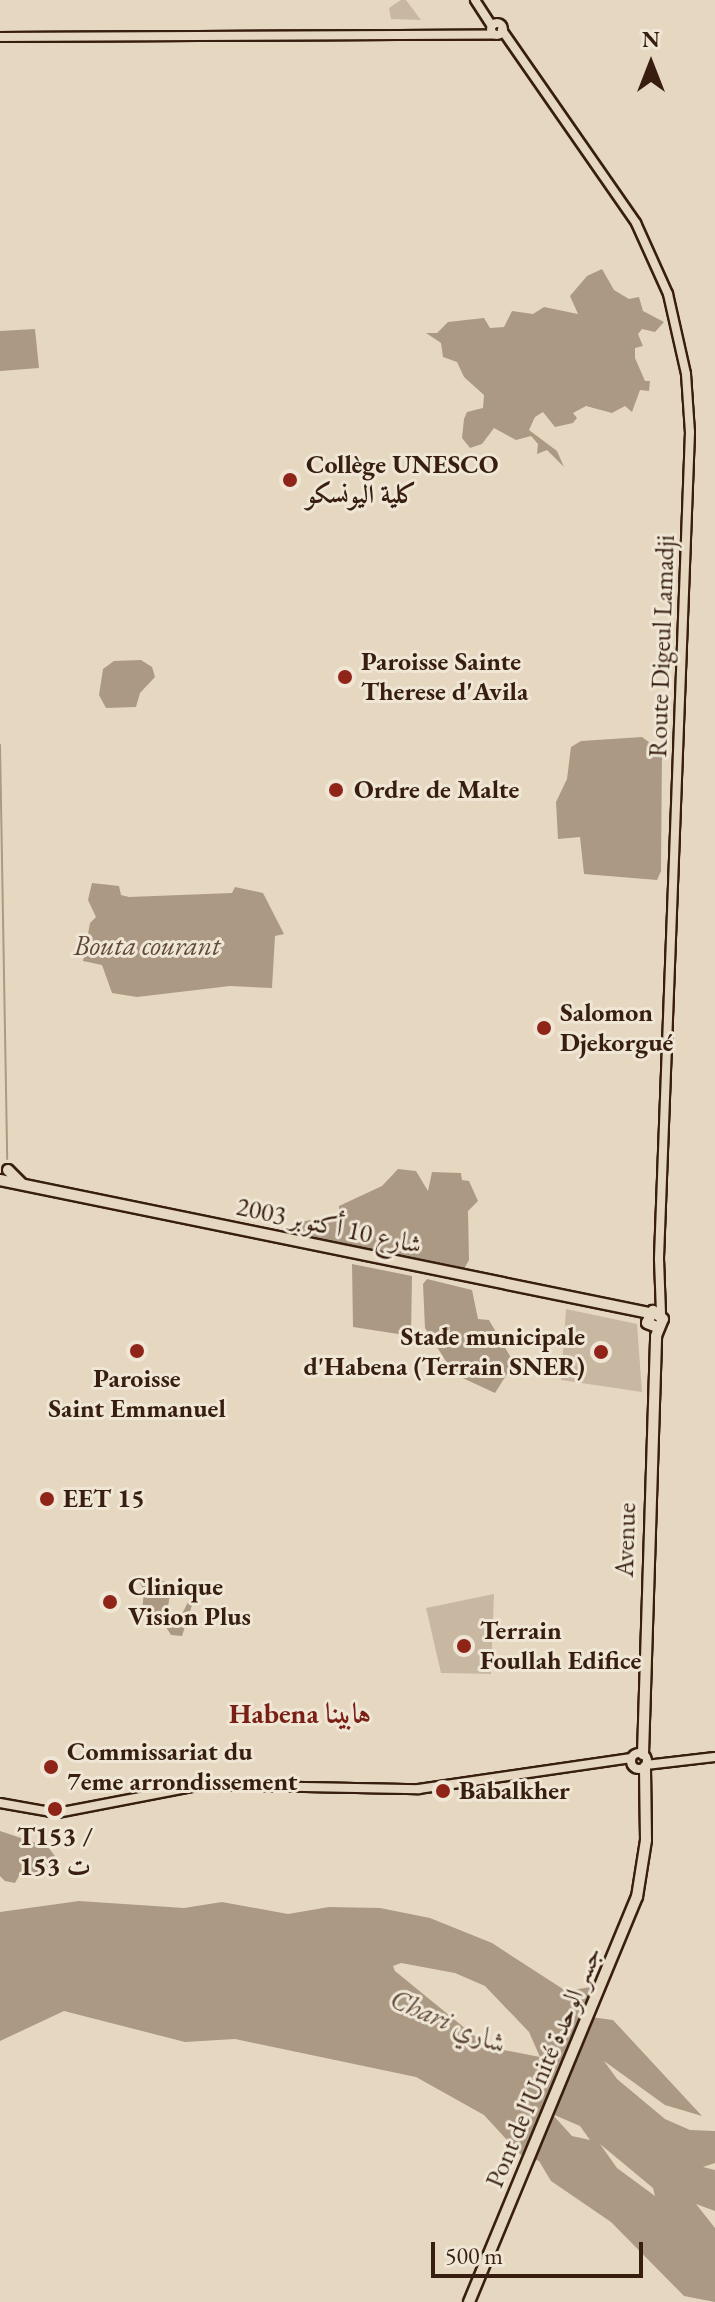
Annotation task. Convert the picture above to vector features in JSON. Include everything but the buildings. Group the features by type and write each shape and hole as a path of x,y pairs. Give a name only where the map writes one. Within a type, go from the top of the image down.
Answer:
{"highway":[{"path":"4,1170 23,1185"},
{"name":"شارع 10 أكتوبر 2003","path":"0,1182 653,1319"},
{"name":"شارع 10 أكتوبر 2003","path":"0,1182 653,1319"},
{"path":"639,1761 653,1319"},
{"name":"Pont de l'Unité جسر الوحدة","path":"469,2302 622,1937 643,1871 643,1784 639,1761"}],"main road":[{"name":"Route Digeul Lamadji","path":"475,0 636,223 670,302 687,380 689,465 659,1259 653,1319"},
{"name":"Route Digeul Lamadji","path":"481,0 495,29"},
{"path":"468,27 480,21 482,10"},
{"path":"0,36 495,29"},
{"path":"0,36 495,29"},
{"path":"0,1803 57,1813 203,1785 419,1789 611,1764 715,1755"}],"shaded area":[{"path":"406,0 421,20 391,19 389,8"},
{"name":"Stade municipale d'Habena (Terrain SNER)","path":"566,1309 637,1324 642,1392 561,1380"},
{"name":"Terrain Foullah Edifice","path":"494,1594 491,1674 441,1673 426,1608"}],"water":[{"path":"602,269 614,290 629,299 639,297 643,311 664,322 655,332 642,329 638,334 643,346 635,348 635,358 645,381 650,381 649,391 640,390 632,412 625,406 612,413 586,406 573,413 577,418 573,423 555,427 543,412 535,417 529,430 557,451 564,467 547,450 537,454 538,444 531,436 516,440 494,428 482,444 470,448 462,438 464,419 467,412 483,408 484,395 464,377 457,362 443,357 441,343 426,333 437,333 448,322 484,318 490,328 504,327 512,311 533,314 544,307 578,314 570,296 587,276"},
{"path":"35,329 39,368 0,371 0,331"},
{"path":"141,660 152,667 155,677 140,693 136,707 106,708 99,695 103,669 114,661"},
{"path":"642,737 662,752 661,871 657,880 584,874 580,837 558,839 556,802 567,779 571,747 581,741"},
{"name":"Bouta courant","path":"92,883 119,886 121,895 129,897 232,893 235,887 263,893 284,934 275,936 272,988 230,986 137,997 112,993 102,965 83,961 90,923 96,917 88,900"},
{"path":"398,1169 416,1171 428,1191 432,1172 461,1173 462,1180 469,1181 478,1201 468,1211 469,1260 464,1269 302,1236 301,1222 339,1214 339,1206 382,1186"},
{"path":"352,1264 412,1276 411,1336 353,1327"},
{"path":"427,1279 472,1290 478,1319 489,1320 514,1363 495,1393 454,1374 425,1328 423,1284"},
{"path":"135,1575 172,1583 167,1612 172,1620 179,1620 189,1600 193,1602 182,1636 171,1635 157,1613 142,1612 144,1590"},
{"path":"0,1831 48,1847 61,1864 35,1875 20,1874 15,1883 5,1881 0,1876"},
{"name":"Chari شاري","path":"79,1901 184,1908 222,1902 288,1914 329,1907 380,1908 430,1918 492,1943 566,1991 591,1987 583,2016 613,2020 702,2116 665,2105 604,2061 617,2079 665,2119 690,2130 715,2131 715,2163 703,2167 715,2170 715,2211 696,2204 715,2228 715,2302 684,2296 611,2222 551,2181 539,2161 520,2154 484,2115 416,2077 235,2039 185,2042 64,2011 0,2041 0,1912","holes":["401,1963 455,1973 485,1986 529,2032 540,2057 488,2047 395,1971 393,1966","552,2114 580,2126 590,2140 572,2136","600,2144 653,2188 655,2196 617,2168"]}],"waterway":[{"path":"0,745 7,1159"}],"place":[{"name":"Collège UNESCO كلية اليونسكو","path":"290,480"},
{"name":"Paroisse Sainte Therese d'Avila","path":"345,677"},
{"name":"Ordre de Malte","path":"336,790"},
{"name":"Salomon Djekorgué","path":"544,1028"},
{"name":"Paroisse Saint Emmanuel","path":"137,1351"},
{"name":"Stade municipale d'Habena (Terrain SNER)","path":"601,1352"},
{"name":"EET 15","path":"47,1499"},
{"name":"Clinique Vision Plus","path":"110,1602"},
{"name":"Terrain Foullah Edifice","path":"464,1646"},
{"name":"Commissariat du 7eme arrondissement","path":"51,1767"},
{"name":"Babalkher","path":"443,1791"},
{"name":"T153 / ت 153","path":"55,1809"}],"district":[{"name":"Habena هابينا","path":"300,1713"}]}
